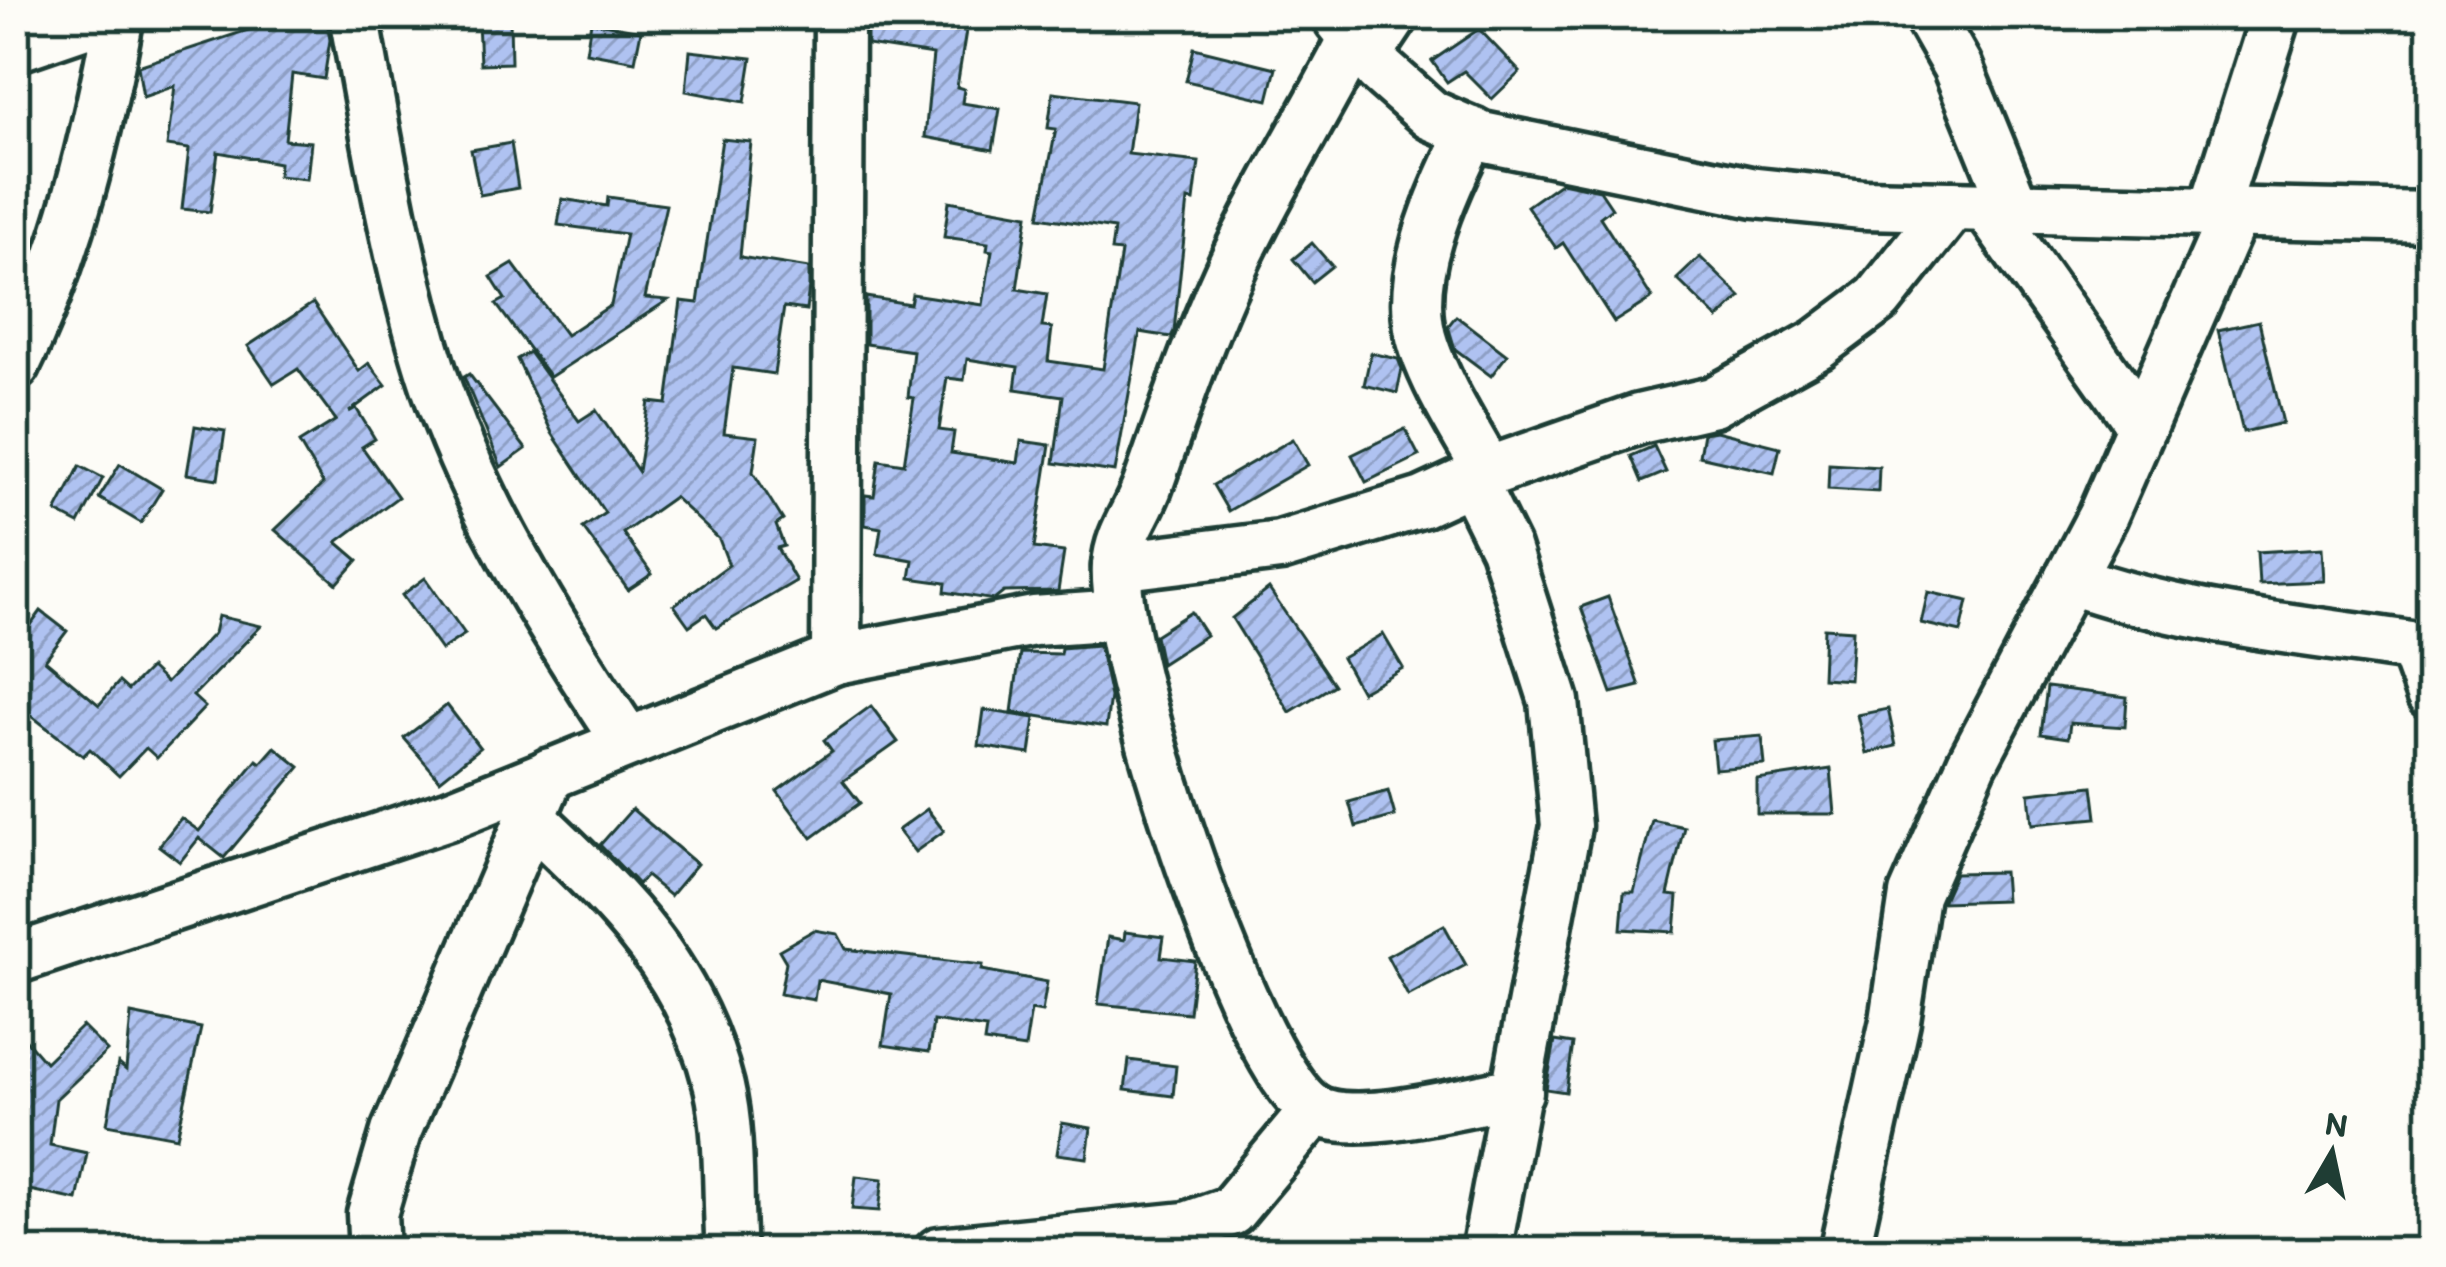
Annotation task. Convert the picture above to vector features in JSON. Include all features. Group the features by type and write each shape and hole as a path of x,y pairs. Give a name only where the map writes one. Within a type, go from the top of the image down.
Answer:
{"street":[{"path":"15,47 108,15"},
{"path":"15,364 60,252 98,134 119,15"},
{"path":"355,15 409,291 432,374 494,515 627,741"},
{"path":"836,659 839,15"},
{"path":"1844,1252 1895,1021 1914,895 1972,763 2069,579 2142,426 2223,214 2276,15"},
{"path":"1933,19 1957,66 1985,208 2142,426"},
{"path":"1518,1092 1352,1119 1315,1110 1289,1087 1226,967 1197,890 1120,615 1117,566 1124,530 1145,494 1194,358 1250,230 1363,30 1431,115 1472,132 1755,193 1985,208 2431,217"},
{"path":"1472,132 1438,201 1418,307 1422,343 1480,476 1554,701 1566,826 1541,935 1518,1092 1486,1252"},
{"path":"1117,566 1280,546 1424,502 1480,476 1639,419 1713,402 1818,344 1985,208"},
{"path":"2069,579 2138,603 2242,625 2423,648 2431,694"},
{"path":"15,959 302,868 836,659 1034,621 1120,615"},
{"path":"374,1252 373,1214 396,1132 550,772"},
{"path":"532,819 627,909 682,984 719,1088 731,1252"},
{"path":"939,1252 1123,1235 1206,1236 1315,1110"}],"building":[{"path":"294,15 326,15 330,40 324,79 292,74 285,140 311,142 307,179 278,176 279,163 218,152 210,212 182,209 189,149 167,146 175,86 143,97 138,66"},
{"path":"867,16 966,31 957,87 964,89 962,103 1000,109 993,150 925,137 933,55 867,45"},
{"path":"510,20 511,63 480,64 478,21"},
{"path":"591,22 641,31 635,61 586,52"},
{"path":"1479,29 1520,72 1492,99 1464,71 1447,82 1432,61"},
{"path":"1194,48 1276,68 1268,100 1186,81"},
{"path":"690,51 752,58 745,102 686,91"},
{"path":"1053,92 1135,102 1128,154 1199,162 1194,201 1188,200 1174,331 1171,337 1140,332 1115,472 1054,463 1063,396 1015,389 1018,367 967,359 964,380 947,378 939,430 954,432 951,453 1018,463 1021,441 1050,445 1034,548 1064,552 1058,591 1004,592 994,600 945,592 946,583 910,578 913,560 877,554 881,528 865,525 865,495 874,496 879,460 904,464 914,398 908,397 913,351 866,344 866,297 910,304 912,294 983,305 992,251 987,250 988,243 944,237 949,201 1028,215 1017,289 1047,294 1042,327 1052,328 1048,361 1103,369 1121,252 1111,251 1114,229 1039,217 1056,129 1048,128"},
{"path":"722,139 751,142 740,257 809,268 809,287 806,310 784,307 774,374 733,368 724,433 758,437 753,472 783,520 776,525 784,546 777,548 796,581 716,628 706,614 689,626 674,605 729,565 719,539 674,497 623,533 652,574 628,590 583,528 605,513 552,433 517,359 529,352 579,421 596,410 638,471 649,402 667,404 681,301 698,303"},
{"path":"511,143 518,188 480,195 471,150"},
{"path":"1561,182 1600,190 1612,208 1600,217 1652,298 1614,322 1563,243 1556,248 1527,206"},
{"path":"608,197 666,205 645,298 668,300 550,377 496,304 505,299 491,277 513,264 566,335 611,305 626,234 558,225 562,199 607,206"},
{"path":"1312,243 1332,266 1312,282 1293,259"},
{"path":"1700,257 1741,297 1718,319 1677,279"},
{"path":"313,303 359,371 369,363 386,385 349,412 356,408 375,439 362,447 398,497 337,542 358,560 337,584 275,530 323,484 299,443 336,420 298,369 274,384 248,346"},
{"path":"1456,316 1507,355 1491,376 1455,349 1448,326"},
{"path":"2259,321 2283,423 2243,432 2218,330"},
{"path":"1371,353 1398,359 1402,369 1397,393 1364,385"},
{"path":"469,374 526,449 501,467 464,377"},
{"path":"195,426 225,431 218,479 187,474"},
{"path":"1405,429 1419,456 1366,482 1352,455"},
{"path":"1716,431 1780,447 1774,473 1699,456 1703,433"},
{"path":"1293,439 1308,465 1228,511 1213,485"},
{"path":"1654,446 1666,472 1642,482 1631,456"},
{"path":"120,464 162,489 141,523 99,498"},
{"path":"1829,464 1879,467 1878,492 1828,489"},
{"path":"80,466 103,478 79,524 56,512"},
{"path":"2322,548 2324,581 2259,584 2257,552"},
{"path":"425,578 465,634 441,650 402,595"},
{"path":"1269,589 1334,685 1290,712 1232,618"},
{"path":"1928,592 1968,601 1961,632 1921,623"},
{"path":"1608,597 1640,686 1612,693 1581,607"},
{"path":"41,611 67,631 45,660 99,705 119,682 128,690 150,668 166,683 214,633 218,616 261,626 193,696 205,707 157,758 146,748 119,776 90,749 83,756 15,703 15,647"},
{"path":"1191,612 1206,635 1161,664 1155,635"},
{"path":"1824,628 1853,630 1850,680 1822,678"},
{"path":"1383,634 1403,668 1361,692 1342,658"},
{"path":"1099,645 1110,697 1106,727 1012,712 1020,653 1060,654 1061,648"},
{"path":"2047,687 2127,697 2125,727 2070,723 2068,738 2041,734"},
{"path":"447,705 480,748 440,780 404,738"},
{"path":"871,706 898,742 843,781 860,803 812,838 777,791 832,751 824,740"},
{"path":"1888,709 1896,746 1867,753 1858,715"},
{"path":"984,710 1035,718 1030,754 979,746"},
{"path":"1762,736 1765,765 1715,769 1712,740"},
{"path":"275,747 300,767 224,858 199,838 180,862 159,846 181,818 199,831 257,760 261,763"},
{"path":"1831,769 1835,814 1757,814 1757,780"},
{"path":"2093,786 2097,818 2032,824 2029,793"},
{"path":"1388,791 1395,816 1356,827 1349,802"},
{"path":"632,809 697,864 670,896 646,876 638,884 600,845"},
{"path":"927,809 944,831 915,852 898,830"},
{"path":"1652,820 1684,827 1668,895 1678,896 1675,932 1621,929 1624,892 1634,892"},
{"path":"2003,872 2005,900 1942,902 1955,873"},
{"path":"1444,925 1466,965 1408,996 1387,956"},
{"path":"814,930 838,934 846,949 983,965 982,970 1047,982 1042,1012 1031,1010 1025,1048 984,1042 986,1029 933,1021 929,1052 883,1045 891,994 817,980 814,1000 780,994 786,962 779,950"},
{"path":"1125,932 1164,937 1161,957 1195,961 1189,1013 1098,1004 1108,937 1124,940"},
{"path":"131,1014 201,1028 177,1137 107,1124 118,1063 126,1070"},
{"path":"82,1026 107,1051 56,1099 50,1145 87,1153 77,1200 15,1187 15,1027 45,1062"},
{"path":"1555,1041 1573,1044 1566,1092 1546,1089"},
{"path":"1129,1060 1176,1066 1173,1096 1125,1090"},
{"path":"1062,1123 1091,1128 1087,1158 1057,1154"},
{"path":"856,1176 883,1179 879,1211 852,1209"}]}
